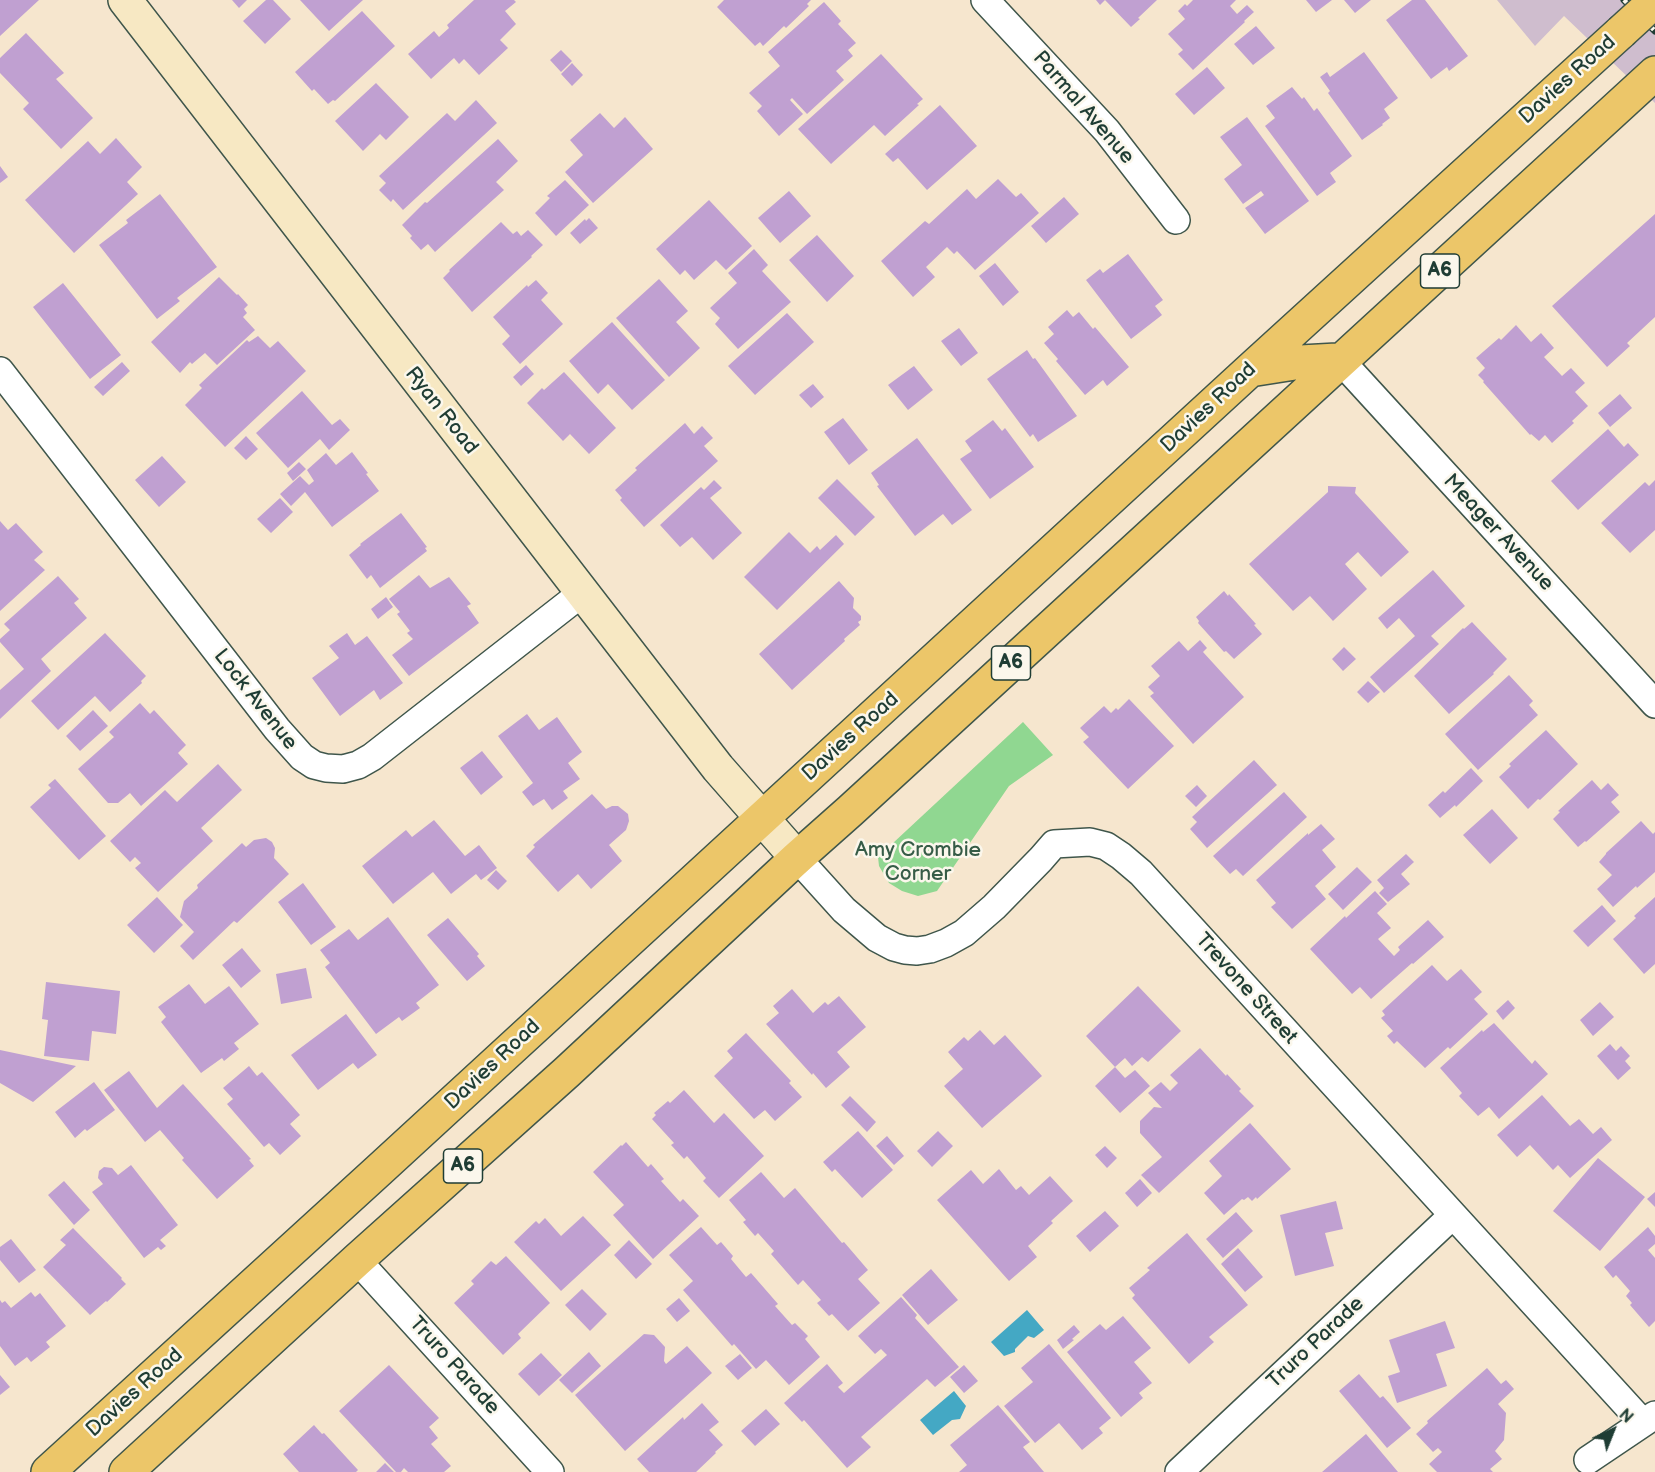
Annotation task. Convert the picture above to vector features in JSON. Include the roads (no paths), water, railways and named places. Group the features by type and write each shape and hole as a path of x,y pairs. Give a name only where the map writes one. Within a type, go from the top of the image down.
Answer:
{"highway":[{"name":"Davies Road","path":"48,1472 1655,1"},
{"name":"A6","path":"126,1472 357,1260 567,1072 797,858 1655,73"},
{"path":"1250,370 1300,362 1341,361"}],"main road":[{"name":"Ryan Road","path":"124,0 727,780 797,858"}],"street":[{"name":"Parmal Avenue","path":"985,0 1107,131 1176,220"},
{"name":"Meager Avenue","path":"1341,361 1655,704"},
{"name":"Lock Avenue","path":"0,371 276,729 297,753 314,765 343,769 358,765 372,757 582,593"},
{"name":"Trevone Street","path":"797,858 844,910 877,938 894,947 917,951 946,943 964,933 994,907 1054,844 1090,842 1106,846 1121,855 1141,873 1453,1215 1649,1419 1588,1460"},
{"name":"Truro Parade","path":"1179,1472 1453,1215"},
{"name":"Truro Parade","path":"357,1260 550,1472"}],"water":[{"path":"1027,1310 1044,1330 1034,1338 1028,1336 1015,1349 1015,1352 1004,1356 991,1342"},
{"path":"954,1391 966,1406 960,1419 952,1420 933,1435 920,1420"}],"railway":[{"path":"1624,0 1655,31"}],"park label":[{"name":"Amy Crombie Corner","path":"918,863"}]}
